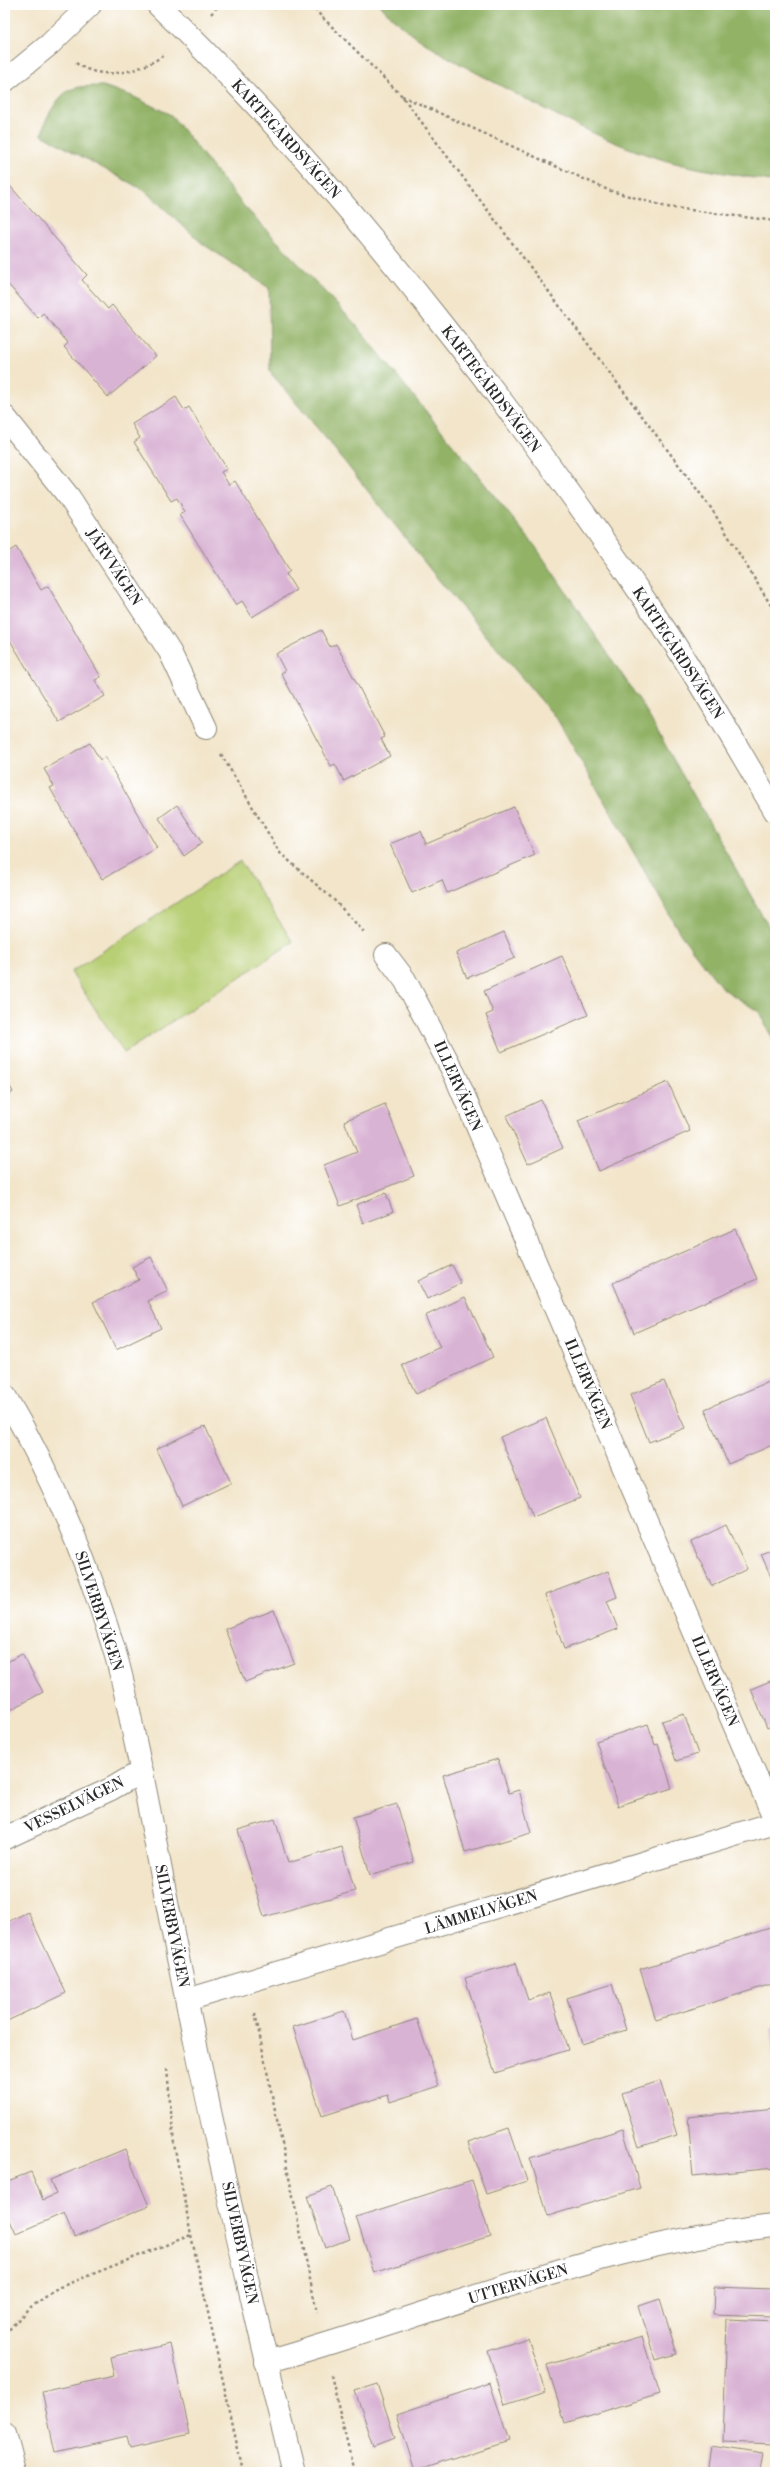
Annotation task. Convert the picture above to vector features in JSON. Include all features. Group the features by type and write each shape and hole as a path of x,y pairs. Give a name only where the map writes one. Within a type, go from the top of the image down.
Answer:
{"street":[{"path":"5,81 50,44 90,5"},
{"name":"KARTEGÅRDSVÄGEN","path":"158,5 191,36 244,91 358,220 527,435 673,642 775,811"},
{"name":"JÄRVVÄGEN","path":"5,417 69,497 161,639 206,728"},
{"name":"ILLERVÄGEN","path":"386,955 405,980 455,1075 775,1821"},
{"name":"SILVERBYVÄGEN","path":"5,1396 24,1428 45,1471 85,1563 113,1645 142,1771 187,2000 266,2362 294,2472"},
{"name":"VESSELVÄGEN","path":"5,1838 111,1788 142,1771"},
{"name":"LÄMMELVÄGEN","path":"187,2000 249,1983 775,1821"},
{"name":"UTTERVÄGEN","path":"266,2362 324,2346 427,2311 605,2258 683,2240 775,2226"},
{"path":"5,2434 16,2472"}],"path":[{"path":"50,44 82,67 110,73 122,73 149,66 191,36 219,5"},
{"path":"310,5 402,96 711,508 775,612"},
{"path":"402,96 608,190 668,207 775,221"},
{"path":"206,728 280,854 334,900 386,955"},
{"path":"249,1983 324,2346 354,2472"},
{"path":"166,2061 174,2144 191,2235 243,2472"},
{"path":"5,2334 28,2309 60,2287 191,2235"}],"green space":[{"path":"380,5 775,5 775,182 671,162 606,139 543,108 438,51 407,30"},
{"path":"103,86 132,96 171,115 243,205 357,326 535,546 642,704 775,938 775,1044 759,1012 722,988 681,935 557,719 437,578 328,441 270,372 269,288 203,244 145,191 42,135 48,116 64,94 75,88"},
{"path":"240,861 293,942 124,1053 71,972"}],"building":[{"path":"5,180 87,275 82,280 108,309 112,305 156,356 108,397 64,347 68,343 43,313 38,318 5,281"},
{"path":"176,397 184,410 189,407 227,469 221,472 229,485 235,481 290,571 286,574 296,590 252,617 242,601 236,605 180,515 185,512 177,498 171,501 134,442 140,438 132,424"},
{"path":"16,547 41,590 48,586 101,677 95,680 105,696 59,722 5,632 5,554"},
{"path":"321,630 330,647 336,644 385,737 381,739 390,756 344,781 335,764 331,766 281,673 285,671 276,654"},
{"path":"90,743 100,760 105,757 157,848 102,879 50,788 54,786 44,769"},
{"path":"177,805 202,843 184,856 159,818"},
{"path":"514,807 535,855 447,893 442,880 412,893 390,844 421,831 426,844"},
{"path":"504,932 515,958 467,978 456,953"},
{"path":"562,956 588,1015 501,1052 486,1015 493,1012 484,991"},
{"path":"5,1078 13,1092 5,1097"},
{"path":"668,1082 690,1131 599,1171 578,1121"},
{"path":"541,1100 563,1148 528,1164 506,1116"},
{"path":"385,1104 414,1176 340,1206 324,1165 357,1152 344,1121"},
{"path":"386,1193 393,1212 363,1223 356,1205"},
{"path":"735,1229 757,1279 634,1333 613,1283"},
{"path":"151,1257 168,1291 148,1301 161,1328 116,1350 93,1302 139,1280 132,1267"},
{"path":"452,1265 461,1283 427,1299 418,1281"},
{"path":"465,1297 493,1357 416,1394 402,1365 440,1347 425,1316"},
{"path":"775,1379 775,1444 728,1464 705,1409"},
{"path":"664,1381 685,1428 649,1442 630,1395"},
{"path":"546,1418 580,1498 533,1517 500,1437"},
{"path":"205,1426 231,1483 182,1506 156,1449"},
{"path":"726,1525 747,1569 712,1586 691,1542"},
{"path":"775,1548 775,1586 761,1554"},
{"path":"608,1571 617,1597 607,1601 618,1629 564,1649 545,1595"},
{"path":"274,1610 294,1663 245,1682 225,1629"},
{"path":"22,1654 43,1692 5,1713 5,1663"},
{"path":"775,1679 775,1724 767,1728 751,1689"},
{"path":"684,1714 698,1754 676,1761 662,1721"},
{"path":"648,1724 655,1745 658,1744 672,1788 618,1806 596,1741"},
{"path":"498,1759 509,1793 519,1790 531,1833 465,1852 443,1775"},
{"path":"397,1804 414,1862 370,1875 353,1817"},
{"path":"275,1819 288,1863 342,1847 355,1891 264,1917 238,1830"},
{"path":"28,1912 66,1993 5,2022 5,1985 7,1984 5,1979 5,1923"},
{"path":"773,1927 775,1983 656,2020 640,1969"},
{"path":"516,1963 528,2000 550,1993 568,2050 495,2073 465,1978"},
{"path":"612,1984 626,2030 582,2044 567,1998"},
{"path":"344,2011 353,2040 417,2019 439,2086 390,2102 388,2095 322,2116 293,2027"},
{"path":"770,2027 775,2027 775,2059 774,2059"},
{"path":"660,2081 677,2135 639,2147 622,2093"},
{"path":"775,2108 775,2168 693,2176 688,2117"},
{"path":"509,2128 527,2181 486,2194 468,2142"},
{"path":"623,2129 640,2188 548,2216 530,2158"},
{"path":"125,2149 149,2206 74,2237 64,2213 16,2234 5,2209 5,2182 31,2172 43,2200 56,2194 50,2180"},
{"path":"472,2180 490,2236 374,2273 356,2217"},
{"path":"332,2187 350,2239 325,2248 307,2196"},
{"path":"714,2287 772,2289 771,2316 713,2314"},
{"path":"660,2299 677,2354 655,2360 639,2306"},
{"path":"727,2319 775,2321 775,2444 723,2442"},
{"path":"642,2337 660,2394 565,2423 547,2365"},
{"path":"528,2338 545,2392 505,2405 488,2351"},
{"path":"170,2344 190,2434 130,2448 127,2436 55,2452 42,2392 114,2376 110,2357"},
{"path":"490,2383 509,2441 415,2471 397,2414"},
{"path":"377,2384 395,2438 374,2446 355,2391"},
{"path":"712,2446 764,2454 761,2472 708,2472"}]}
